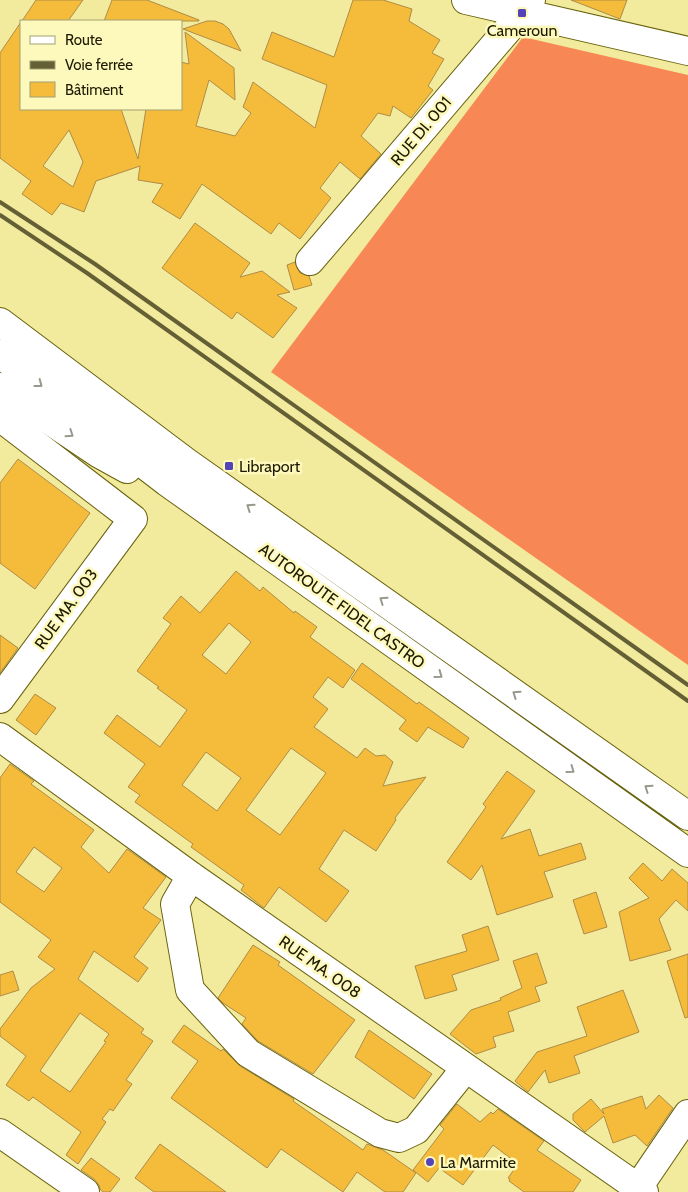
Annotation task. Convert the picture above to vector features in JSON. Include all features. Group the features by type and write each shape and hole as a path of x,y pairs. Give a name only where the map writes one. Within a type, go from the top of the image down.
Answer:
{"main road":[{"path":"466,0 526,7 688,51"},
{"name":"RUE DI. 001","path":"310,261 526,7"},
{"name":"AUTOROUTE FIDEL CASTRO","path":"0,322 186,462 688,816"},
{"name":"AUTOROUTE FIDEL CASTRO","path":"0,354 167,482 688,853"},
{"path":"0,387 98,453 222,520"},
{"name":"RUE MA. 003","path":"0,416 133,519 0,699"},
{"name":"RUE MA. 008","path":"0,737 191,876 639,1190"},
{"path":"191,876 175,904 190,990 248,1053 380,1133 399,1138 416,1130 465,1069"},
{"path":"639,1190 688,1114"},
{"path":"0,1133 78,1190"}],"shaded area":[{"path":"523,37 688,75 688,665 271,372"}],"building":[{"path":"36,0 83,0 69,20 23,20"},
{"path":"112,0 147,0 199,21 182,20 104,20"},
{"path":"353,0 383,0 412,9 409,21 440,40 432,53 444,59 428,86 433,90 411,118 393,106 390,116 378,113 361,136 381,154 360,179 340,162 320,188 331,198 300,239 279,223 271,234 202,184 180,219 152,202 163,184 138,180 140,166 96,181 84,212 61,203 52,215 22,194 31,181 0,158 0,53 20,23 20,110 121,110 138,159 146,110 182,110 182,62 189,64 185,32 234,68 235,100 209,80 196,126 235,136 251,113 243,107 253,82 315,128 327,85 262,59 272,32 334,57","holes":["69,130 83,162 73,187 43,166"]},
{"path":"571,0 627,0 620,19"},
{"path":"207,21 215,21 229,29 241,51 183,29"},
{"path":"195,223 250,263 240,277 262,271 290,292 277,295 297,308 273,338 237,312 232,319 162,268"},
{"path":"295,262 300,273 309,276 312,285 294,290 287,265"},
{"path":"18,459 90,513 35,589 0,563 0,483"},
{"path":"236,571 260,591 263,587 294,613 295,611 317,627 310,637 355,670 343,688 328,677 313,697 328,709 314,727 357,758 365,748 376,756 385,755 393,762 383,786 426,777 395,818 396,820 376,851 344,830 319,869 349,891 326,922 279,887 264,908 241,890 244,885 191,847 193,844 135,802 140,795 128,787 145,764 104,733 117,715 160,747 187,710 137,671 171,624 163,618 181,596 200,613","holes":["229,623 251,642 226,674 202,655","291,748 326,773 280,835 246,810","206,752 241,778 217,811 182,785"]},
{"path":"0,635 18,648 0,673"},
{"path":"362,663 417,704 419,702 469,738 463,748 428,727 417,742 399,729 406,720 351,679"},
{"path":"35,694 56,708 36,735 16,720"},
{"path":"10,764 34,781 31,784 94,830 81,847 109,873 127,849 166,877 143,908 161,920 134,957 148,968 138,982 94,951 78,979 144,1029 141,1033 153,1041 126,1080 132,1084 113,1111 110,1109 102,1119 106,1122 78,1164 66,1155 81,1132 33,1097 29,1101 6,1085 26,1056 0,1036 0,1029 31,988 55,969 38,957 51,940 0,902 0,778","holes":["34,847 62,868 44,892 16,872","80,1013 109,1034 104,1041 106,1042 70,1092 40,1071"]},
{"path":"507,771 535,791 501,839 530,829 539,856 581,843 586,859 544,872 553,897 497,915 482,865 471,880 447,862 486,807 483,804"},
{"path":"643,863 662,881 672,869 688,883 688,911 676,900 659,919 671,950 630,961 619,912 649,898 629,878"},
{"path":"596,892 607,927 584,934 573,900"},
{"path":"488,926 499,960 452,975 457,990 425,999 415,966 467,951 462,935"},
{"path":"253,945 280,962 278,965 355,1020 313,1074 258,1041 242,1024 246,1018 218,998"},
{"path":"537,953 547,983 535,987 540,1001 508,1012 514,1031 493,1037 496,1047 476,1054 450,1034 471,1010 501,1000 500,998 522,988 513,961"},
{"path":"688,954 688,1017 685,1018 667,961"},
{"path":"13,971 19,990 0,996 0,975"},
{"path":"623,990 639,1032 574,1056 580,1073 549,1083 545,1070 528,1092 515,1081 537,1052 587,1036 577,1007"},
{"path":"184,1025 221,1051 223,1049 240,1066 294,1099 293,1101 363,1150 367,1144 383,1150 416,1173 403,1192 385,1192 357,1172 343,1192 281,1149 267,1168 171,1098 198,1061 172,1042"},
{"path":"369,1030 432,1074 414,1099 355,1057"},
{"path":"659,1095 673,1108 647,1146 635,1135 613,1143 604,1116 585,1132 573,1120 573,1114 591,1099 604,1114 602,1109 642,1096 646,1109"},
{"path":"457,1104 480,1122 491,1112 493,1114 498,1109 544,1141 537,1150 581,1180 573,1192 524,1192 509,1181 510,1179 508,1178 518,1164 493,1145 463,1185 439,1168 428,1182 413,1170 444,1129 440,1125"},
{"path":"160,1144 226,1192 154,1192 135,1178"},
{"path":"91,1158 120,1179 110,1192 103,1192 94,1179 81,1170"}],"railway":[{"path":"0,202 95,264 688,685"},
{"path":"0,215 87,273 688,701"}],"place":[{"name":"Cameroun","path":"522,13"},
{"name":"Libraport","path":"229,466"},
{"name":"La Marmite","path":"430,1162"}]}
